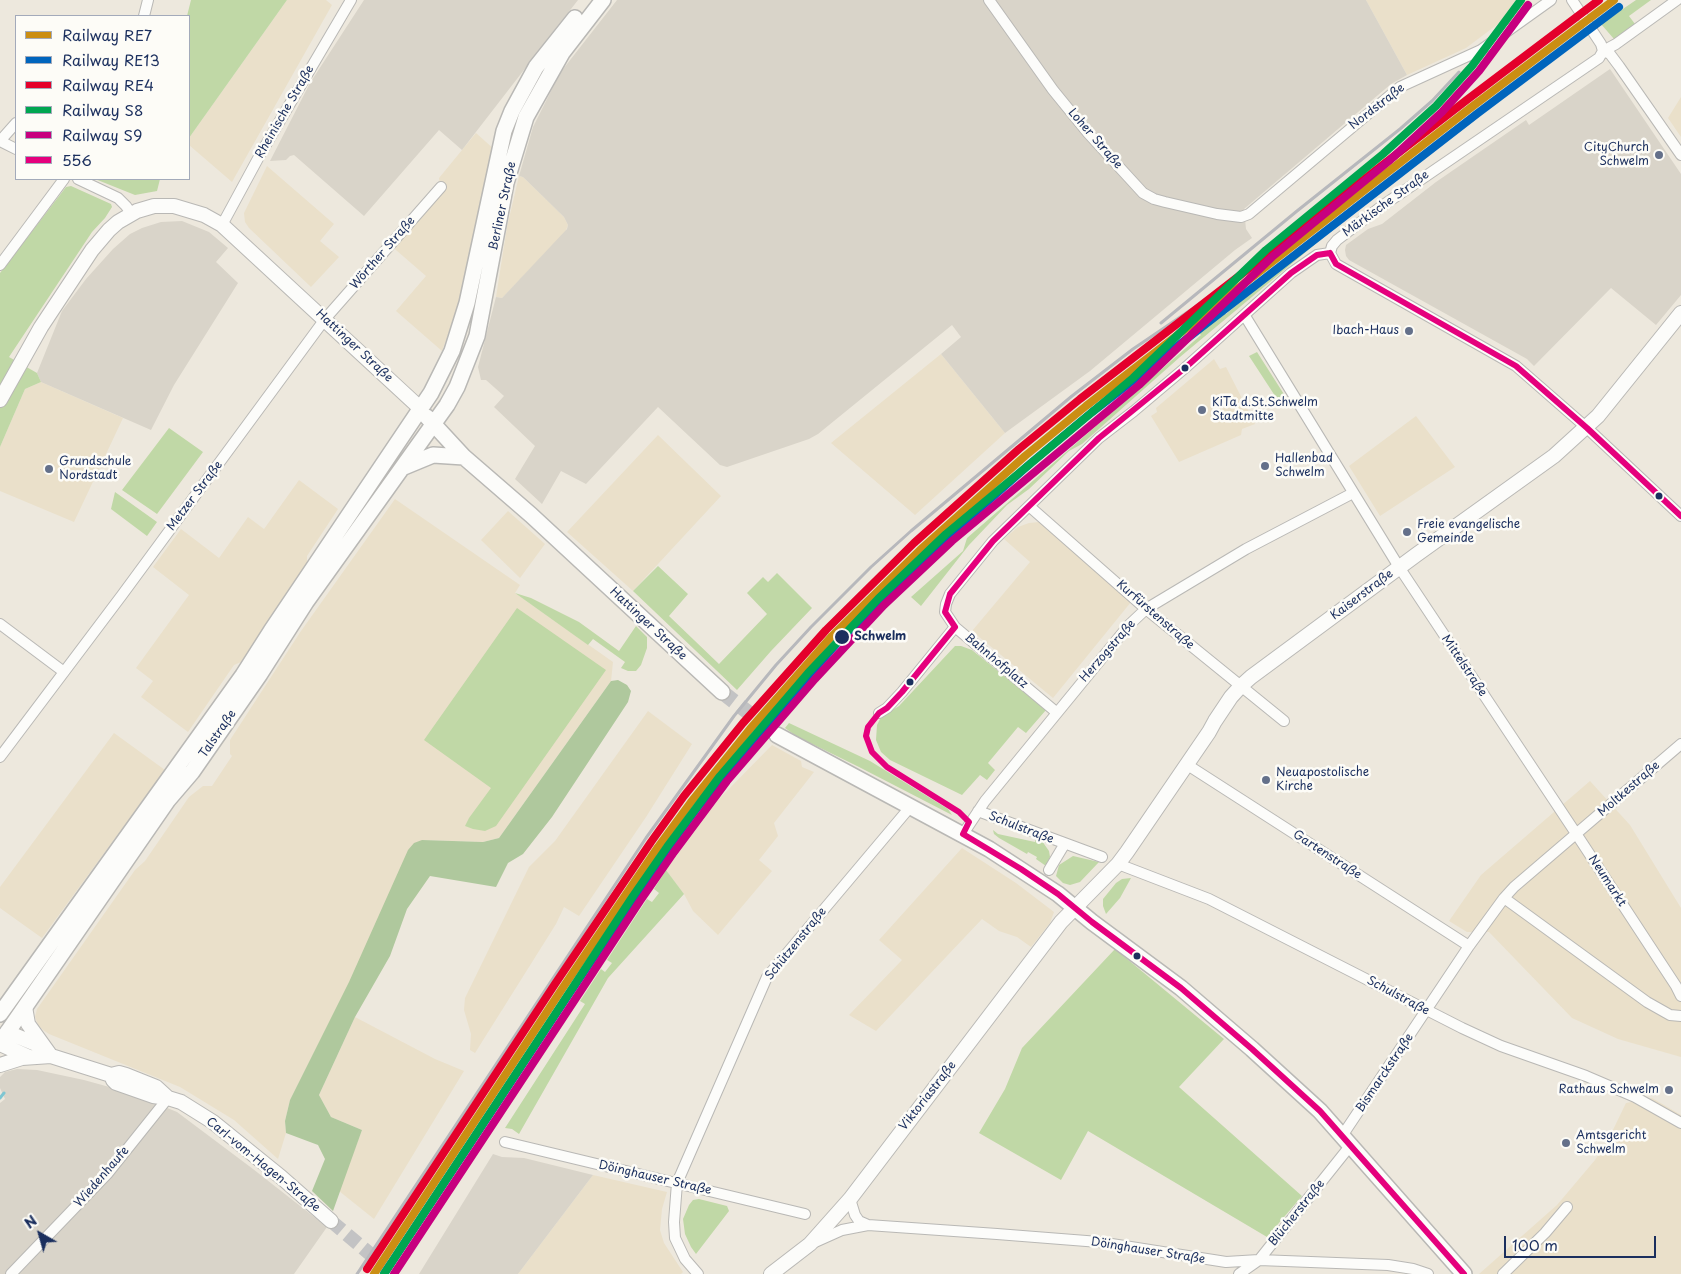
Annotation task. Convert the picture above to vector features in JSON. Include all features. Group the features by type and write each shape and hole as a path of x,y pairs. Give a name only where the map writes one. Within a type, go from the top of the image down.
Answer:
{"main road":[{"name":"Berliner Straße","path":"420,408 431,393 447,363 460,327 475,269 504,130 536,66 590,0"},
{"name":"Berliner Straße","path":"433,424 458,387 477,336 506,183 526,117 562,52 603,0"},
{"name":"Hattinger Straße","path":"0,400 36,335 92,250 108,230 131,213 154,206 174,206 204,214 222,225 325,319 420,408 464,457 542,526 722,692"},
{"name":"Kaiserstraße","path":"1075,908 1118,864 1231,697 1241,686 1399,567 1534,472 1587,428 1681,313"},
{"name":"Talstraße","path":"0,1014 243,676 276,623 420,408"},
{"name":"Talstraße","path":"2,1036 25,1007 168,800 195,768 260,674 306,602 433,424"},
{"path":"402,467 433,455 464,457"},
{"path":"778,735 963,834 1022,869 1058,894 1181,988 1320,1111 1464,1274"},
{"name":"Viktoriastraße","path":"771,1274 810,1244 850,1199 1061,922 1075,908"},
{"path":"25,1007 28,1024 47,1051"},
{"name":"Carl-vom-Hagen-Straße","path":"2,1036 32,1058 47,1051"},
{"name":"Carl-vom-Hagen-Straße","path":"2,1036 111,1074 116,1082 152,1096 181,1102 213,1122 281,1177 331,1221"},
{"path":"0,1065 22,1058 32,1058"}],"street":[{"path":"144,15 148,0"},
{"name":"Rheinische Straße","path":"222,225 261,153 351,0"},
{"name":"Loher Straße","path":"989,0 1053,90 1088,133 1143,193 1165,202 1217,214 1241,217"},
{"name":"Nordstraße","path":"1241,217 1249,214 1400,87 1481,50 1551,0"},
{"name":"Märkische Straße","path":"955,627 946,612 946,604 950,594 994,541 1099,438 1134,411 1304,264 1317,255 1330,253 1332,246 1338,240 1382,206 1599,58 1603,51 1616,44 1677,0"},
{"path":"1573,3 1602,44 1603,51 1610,54 1681,155"},
{"path":"15,124 0,141 15,148"},
{"path":"0,265 63,180"},
{"path":"80,180 118,198 131,213"},
{"name":"Wörther Straße","path":"325,319 441,187"},
{"path":"1330,253 1333,260 1340,267 1516,366 1587,428 1681,516"},
{"name":"Mittelstraße","path":"1245,316 1399,567 1577,835"},
{"name":"Metzer Straße","path":"0,757 325,319"},
{"name":"Herzogstraße","path":"963,834 978,811 1056,712 1129,625 1146,609 1246,549 1353,493"},
{"name":"Kurfürstenstraße","path":"1029,506 1146,609 1284,721"},
{"path":"0,624 64,672"},
{"name":"Bahnhofplatz","path":"879,713 887,708 902,692 955,627 1056,712"},
{"name":"Moltkestraße","path":"1577,835 1681,744"},
{"name":"Gartenstraße","path":"1186,764 1469,946"},
{"name":"Schützenstraße","path":"698,1274 685,1259 675,1238 674,1222 677,1183 767,977 910,806"},
{"name":"Schulstraße","path":"978,811 1102,857"},
{"name":"Bismarckstraße","path":"1346,1141 1426,1011 1469,946 1504,898 1514,887 1577,835"},
{"name":"Neumarkt","path":"1577,835 1681,996"},
{"name":"Schulstraße","path":"1049,870 1064,844"},
{"name":"Schulstraße","path":"1118,864 1209,899 1426,1011 1502,1046 1586,1076 1634,1097 1681,1123"},
{"path":"1504,898 1647,1002 1670,1015 1681,1016"},
{"name":"Wiedenhaufe","path":"11,1274 108,1173 168,1098"},
{"name":"Blücherstraße","path":"1239,1274 1259,1260 1346,1141"},
{"name":"Döinghauser Straße","path":"505,1142 805,1214"},
{"path":"850,1199 859,1221 868,1225"},
{"path":"1503,1274 1545,1233 1567,1207"},
{"name":"Döinghauser Straße","path":"810,1244 842,1230 868,1225 1100,1242 1226,1262 1259,1260 1388,1266 1413,1269 1428,1274"}],"shaded area":[{"path":"287,0 326,0 332,5 232,182 190,146 190,137"},
{"path":"364,0 578,0 462,150 439,130 364,216 294,155 286,160 270,161 310,83"},
{"path":"617,0 1366,0 1407,75 1391,84 1244,209 1246,229 1252,238 1235,250 1090,371 1005,433 941,354 961,337 952,325 818,434 809,439 727,467 720,465 658,407 586,484 561,471 542,504 515,479 535,446 494,407 504,396 486,380 481,380 478,367 496,297 502,298 567,229 568,225 564,217 523,177 519,176 533,127 560,73"},
{"path":"1366,0 1530,0 1466,48 1407,75"},
{"path":"1610,69 1681,174 1681,295 1656,325 1611,288 1534,366 1527,359 1349,260 1346,256 1346,245 1368,229 1382,224 1436,182 1526,120 1529,125"},
{"path":"1681,97 1681,137 1668,118"},
{"path":"476,133 495,150 463,294 442,351 396,311 426,276 389,244 440,186 439,178"},
{"path":"267,166 334,224 320,241 339,257 311,287 245,222 244,213"},
{"path":"519,176 523,177 564,217 568,225 565,233 502,298 496,297 507,227"},
{"path":"182,221 209,232 228,248 216,262 238,283 174,385 151,430 41,382 37,373 62,311 86,279 113,249 130,234 161,222"},
{"path":"941,354 1005,433 915,515 831,443"},
{"name":"KiTa d.St.Schwelm Stadtmitte","path":"1214,359 1220,369 1226,367 1255,424 1242,429 1241,435 1179,462 1151,416 1157,412 1156,408"},
{"name":"Grundschule Nordstadt","path":"41,382 123,418 74,522 0,491 0,447 25,389"},
{"path":"1416,416 1455,467 1380,516 1349,466"},
{"path":"658,435 721,496 633,591 567,532"},
{"path":"299,480 338,509 307,556 307,564 241,662 234,665 188,732 141,697 153,681 136,668 189,595 153,567 181,529 219,558 248,517 264,529"},
{"path":"395,499 520,585 515,593 613,662 611,681 499,838 483,842 422,840 290,1100 285,1121 286,1133 278,1159 234,1120 180,1087 49,1034 38,1025 35,1017 37,1009 135,870 145,861 189,797 203,786 212,786 232,756 230,754 230,740 301,631"},
{"path":"508,511 545,544 520,578 481,540"},
{"path":"1039,522 1131,602 1053,698 972,631 1030,562 1004,539 1018,527"},
{"path":"648,711 692,744 646,817 579,916 564,907 556,924 475,1053 470,1050 471,1034 464,1010 465,998 529,867 555,841"},
{"path":"114,733 165,770 42,938 0,908 0,887"},
{"path":"772,745 801,761 802,767 814,772 774,823 778,836 759,860 772,871 718,935 693,911 684,894 666,870 718,800"},
{"path":"1590,781 1630,825 1681,908 1681,1057 1618,1039 1572,1018 1489,932 1467,932 1449,921 1481,875"},
{"path":"962,848 1016,883 1054,912 1050,923 1031,947 1017,937 999,931 982,919 876,1031 849,1015 902,960 879,940"},
{"path":"355,1017 435,1059 464,1071 374,1219 339,1191 362,1130 331,1117 319,1095"},
{"path":"17,1069 37,1070 84,1080 131,1093 177,1112 327,1227 294,1274 0,1274 0,1103 5,1099 0,1088 0,1077 5,1072"},
{"path":"1652,1098 1681,1115 1681,1274 1479,1274 1557,1205 1595,1160 1610,1136 1626,1103"},
{"path":"493,1154 502,1157 524,1158 593,1175 518,1274 419,1274"},
{"path":"593,1175 667,1192 662,1209 660,1230 664,1243 683,1272 681,1274 518,1274"}],"green space":[{"path":"191,0 287,0 190,137 190,15 187,15"},
{"path":"1636,0 1651,0 1629,16 1635,24 1614,39 1601,24"},
{"path":"98,180 160,180 157,191 135,195"},
{"path":"71,186 111,204 112,207 92,232 9,357 37,373 41,382 25,389 0,447 0,273 66,187"},
{"path":"1315,240 1319,241 1180,357 1082,444 1069,451 1029,489 1007,505 969,545 921,606 911,597 963,551 967,538 1201,335 1194,328 1216,311 1226,314"},
{"path":"1257,352 1287,399 1279,402 1249,356"},
{"path":"169,428 203,452 157,514 122,490"},
{"path":"115,492 157,522 147,536 111,509"},
{"path":"658,566 688,594 669,616 719,664 767,614 747,593 763,577 768,582 777,573 812,608 737,690 633,591"},
{"path":"515,593 531,598 579,622 619,651 636,626 647,637 647,648 641,665 636,671 628,671 621,668 625,662 593,639 588,645"},
{"path":"517,608 606,670 496,826 485,831 473,829 465,826 491,788 424,740"},
{"path":"955,646 972,650 1046,710 1026,733 1018,727 988,763 995,770 987,780 980,775 962,795 890,760 881,752 876,740 877,725 881,717 899,706"},
{"path":"618,680 627,685 631,691 628,702 552,817 523,854 508,863 496,887 430,876 407,909 390,956 355,1017 319,1095 331,1117 362,1130 333,1211 312,1191 325,1159 318,1145 286,1133 285,1121 290,1100 349,982 408,850 414,843 422,840 483,842 499,838 611,681"},
{"path":"789,723 870,761 948,809 952,815 796,736 785,728"},
{"path":"993,830 998,834 1035,842 1036,837 1042,841 1049,851 1050,857 1046,866 1036,859 1037,857 1028,852 1027,854 999,838 994,834"},
{"path":"1073,856 1099,862 1080,882 1070,885 1063,883 1056,876 1059,865"},
{"path":"666,870 684,894 608,978 519,1134 512,1129 505,1128 585,1004 580,1001 601,969 605,972 612,963 607,960 647,899 652,902 659,893 654,889"},
{"path":"1131,878 1120,898 1106,914 1103,899 1116,883 1122,879"},
{"path":"1115,949 1224,1039 1179,1087 1302,1196 1267,1237 1088,1131 1061,1180 979,1133 1005,1089 1022,1048"},
{"path":"699,1199 727,1206 729,1211 696,1254 685,1234 683,1219 693,1200"}],"waterway":[{"path":"0,1098 4,1093"}],"tunnel":[{"path":"722,692 777,735"},
{"path":"331,1221 394,1274"}],"railway":[{"path":"1161,323 1400,129 1432,101 1459,72"},
{"path":"357,1274 646,838 734,716 776,665 871,567 911,531 1072,396 1133,349 1257,265"}],"rail line":[{"name":"S8","path":"384,1274 667,847 720,776 808,673 878,599 946,534 1133,378 1266,250 1383,154 1436,106 1472,66 1521,0"},
{"name":"RE4","path":"367,1269 555,984 684,796 743,723 826,630 914,543 1019,449 1080,399 1599,0"},
{"name":"RE7","path":"374,1274 658,847 691,802 750,729 832,636 920,550 1025,456 1086,406 1473,106 1614,0"},
{"name":"S9","path":"394,1274 674,852 727,781 815,679 884,605 952,541 1139,385 1272,257 1389,161 1442,112 1479,71 1528,5"},
{"name":"RE13","path":"384,1274 665,852 698,807 757,735 838,642 926,556 1031,463 1091,413 1478,113 1619,7"}],"transit line":[{"name":"556","path":"1330,253 1336,264 1516,366 1587,428 1681,516"},
{"name":"556","path":"955,627 945,612 950,594 993,541 1099,438 1185,368 1291,273 1317,255 1330,253"},
{"name":"556","path":"955,627 902,692 887,708 879,713 868,727 866,736 872,752 887,767 959,812 969,822 963,834"},
{"name":"556","path":"963,834 1058,894 1092,922 1181,988 1252,1049 1320,1111 1464,1274"}],"place":[{"name":"CityChurch Schwelm","path":"1659,155"},
{"name":"Ibach-Haus","path":"1409,331"},
{"name":"KiTa d.St.Schwelm Stadtmitte","path":"1202,410"},
{"name":"Hallenbad Schwelm","path":"1265,466"},
{"name":"Grundschule Nordstadt","path":"49,469"},
{"name":"Freie evangelische Gemeinde","path":"1407,532"},
{"name":"Schwelm","path":"842,637"},
{"name":"Neuapostolische Kirche","path":"1266,780"},
{"name":"Rathaus Schwelm","path":"1669,1090"},
{"name":"Amtsgericht Schwelm","path":"1566,1143"}]}
